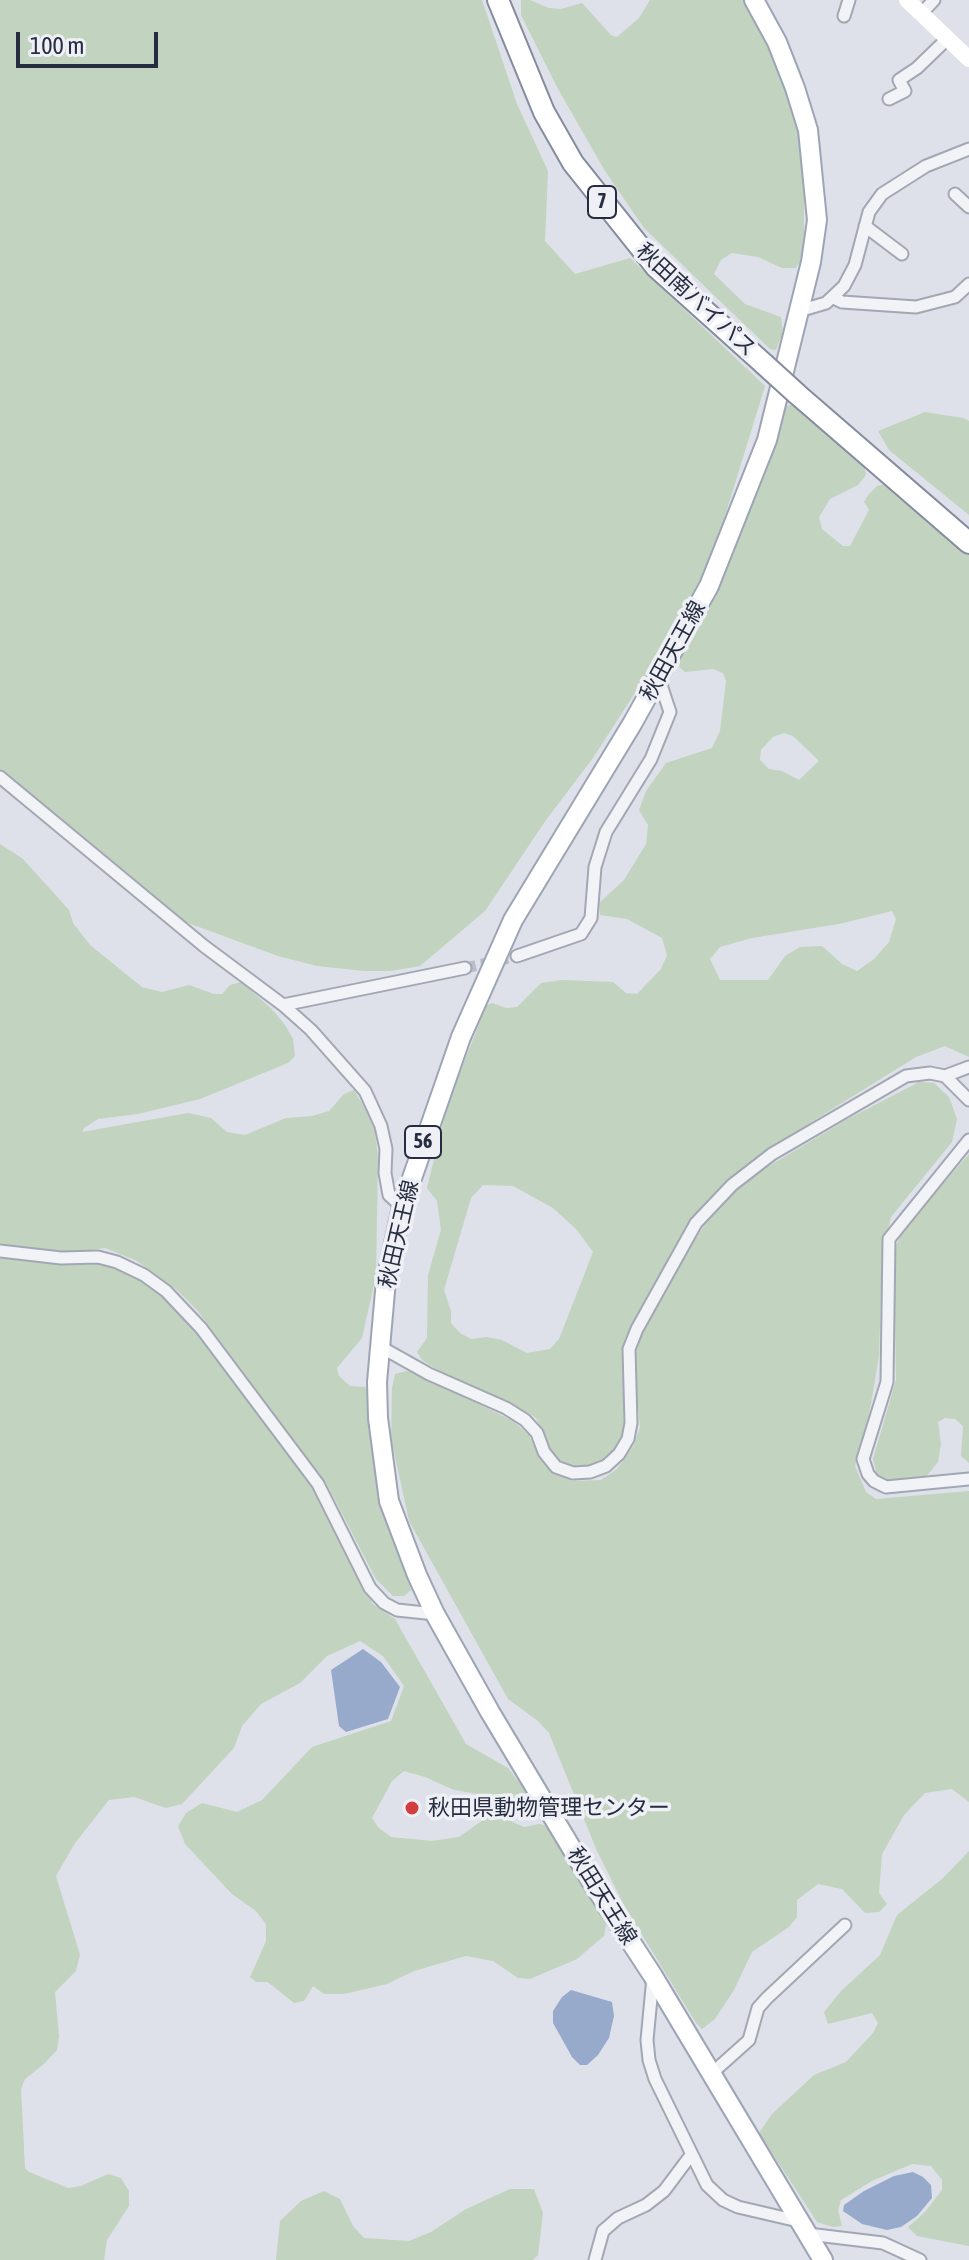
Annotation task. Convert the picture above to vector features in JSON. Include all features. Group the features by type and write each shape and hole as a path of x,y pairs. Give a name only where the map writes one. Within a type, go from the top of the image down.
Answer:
{"highway":[{"name":"秋田南バイパス","path":"498,0 544,112 573,163 656,267 969,543"}],"main road":[{"name":"秋田天王線","path":"754,0 777,42 808,130 817,220 799,311 767,440 709,586 659,679 513,920 461,1037 402,1207 386,1280 379,1346 378,1418 389,1501 435,1614 593,1884 653,1976 823,2260"}],"street":[{"path":"844,16 849,0"},
{"path":"907,0 969,59"},
{"path":"921,14 934,0"},
{"path":"889,99 905,91 899,80 917,68 947,39"},
{"path":"799,311 834,298 855,265 869,212 882,194 926,166 969,149"},
{"path":"955,194 969,207"},
{"path":"865,226 902,254"},
{"path":"834,298 842,302 916,307 955,297 969,284"},
{"path":"517,956 581,934 591,918 595,867 606,832 651,759 670,712 659,679"},
{"path":"0,777 311,1030 365,1091 381,1126 389,1195 402,1207"},
{"path":"283,1005 465,968"},
{"path":"379,1346 525,1420 537,1433 544,1452 556,1467 573,1473 590,1472 606,1466 619,1454 628,1439 631,1423 629,1349 696,1223 732,1185 772,1154 906,1076 930,1073 945,1076 969,1067"},
{"path":"945,1076 969,1100"},
{"path":"969,1140 889,1239 887,1382 863,1459 868,1474 886,1487 969,1479"},
{"path":"0,1251 61,1258 98,1257 144,1275 166,1291 201,1328 318,1484 370,1588 384,1603 397,1610 435,1614"},
{"path":"711,2074 749,2040 758,2008 845,1925"},
{"path":"653,1976 647,2040 649,2060 707,2185 723,2200 738,2207 803,2228 883,2243 920,2260"},
{"path":"595,2260 603,2231 618,2218 646,2205 664,2191 691,2155"}],"green space":[{"path":"0,0 482,0 517,104 548,171 545,241 575,274 630,258 765,386 721,529 683,618 593,758 546,820 485,911 420,966 391,971 364,971 317,966 278,956 169,916 139,901 96,866 30,809 0,775"},
{"path":"521,0 561,9 582,3 611,35 617,37 639,18 650,0 747,0 772,50 793,109 804,189 804,233 800,262 796,268 782,268 758,257 732,253 721,260 714,274 745,304 781,317 783,332 776,350 770,349 644,228 605,171 558,89 521,15"},
{"path":"792,404 864,465 866,475 858,485 830,499 819,517 822,529 843,546 850,546 869,510 864,502 868,495 877,486 889,483 969,554 969,1057 945,1046 916,1057 813,1121 721,1186 690,1222 628,1333 622,1359 623,1434 617,1447 604,1460 584,1468 571,1467 556,1462 536,1418 507,1401 467,1389 422,1360 417,1352 427,1338 428,1275 441,1230 437,1201 427,1188 448,1103 486,1006 492,1003 506,1008 517,1007 541,983 562,980 613,982 626,993 637,994 661,969 667,955 662,938 627,919 600,915 599,903 624,880 646,844 648,825 639,810 646,791 666,763 712,748 720,731 726,681 723,673 713,669 685,672 679,667 681,655 781,409","holes":["784,733 793,736 819,761 799,780 782,771 769,769 760,760 761,750 773,737","892,911 896,919 889,942 874,959 857,971 842,964 822,946 800,947 785,956 768,980 720,980 710,959 720,947 752,938 839,924","483,1185 513,1186 553,1208 577,1230 593,1252 559,1339 550,1349 527,1353 502,1340 487,1337 471,1339 451,1323 451,1311 444,1290 471,1198"]},
{"path":"925,412 969,421 969,515 889,450 878,431"},
{"path":"0,844 23,859 69,910 73,923 90,945 142,987 162,992 189,985 222,994 230,985 241,982 272,1009 293,1039 295,1056 288,1063 200,1099 138,1114 98,1119 82,1132 188,1113 211,1118 227,1132 245,1135 286,1118 329,1111 344,1094 354,1090 365,1108 375,1132 378,1156 376,1276 362,1338 337,1368 339,1376 350,1386 366,1387 369,1395 410,1578 411,1590 404,1596 393,1596 376,1579 326,1483 197,1310 177,1290 137,1261 105,1248 70,1253 0,1245"},
{"path":"919,1082 934,1083 949,1097 957,1119 952,1142 891,1217 882,1262 879,1356 869,1415 855,1466 866,1492 876,1499 969,1491 969,1802 952,1789 925,1793 904,1815 882,1854 879,1893 887,1904 879,1912 865,1913 842,1889 818,1884 797,1900 797,1917 789,1927 752,1952 734,1990 715,2019 702,2029 625,1907 597,1851 549,1733 508,1699 409,1521 391,1438 395,1374 410,1370 513,1421 529,1435 540,1459 572,1481 601,1480 617,1469 634,1445 640,1427 634,1362 639,1341 677,1267 708,1220 747,1179 846,1120"},
{"path":"969,1154 969,1463 961,1456 963,1426 955,1419 945,1418 938,1422 941,1444 938,1462 926,1477 910,1484 886,1483 877,1475 873,1459 896,1380 894,1251 903,1230"},
{"path":"0,1258 62,1265 102,1264 124,1271 155,1289 174,1307 216,1356 317,1493 373,1604 395,1619 466,1744 508,1768 532,1799 528,1811 500,1798 454,1790 404,1771 392,1781 372,1818 378,1827 391,1837 432,1841 459,1837 493,1813 524,1827 548,1826 606,1924 604,1936 577,1959 530,1979 518,1978 493,1961 466,1956 414,1971 387,1984 344,1994 324,1994 313,1986 304,2001 294,2003 267,1982 256,1982 250,1977 266,1941 266,1924 256,1911 232,1894 185,1844 178,1826 186,1813 202,1803 237,1812 262,1800 312,1747 391,1721 404,1686 383,1656 360,1641 327,1656 300,1683 261,1704 242,1726 234,1748 182,1804 166,1808 134,1797 109,1800 75,1843 56,1876 80,1955 76,1971 55,1992 59,2036 57,2050 25,2079 21,2089 25,2168 29,2172 68,2188 81,2186 108,2174 121,2178 129,2191 129,2206 107,2240 104,2260 0,2260"},
{"path":"969,1851 969,2246 917,2236 908,2227 942,2190 942,2180 931,2166 912,2164 872,2181 841,2200 838,2210 842,2226 833,2227 817,2222 759,2133 772,2114 814,2075 846,2062 873,2033 878,2023 872,2013 828,2024 824,2012 841,1991 880,1955 897,1915 942,1879"},
{"path":"510,2189 534,2189 543,2213 538,2255 533,2260 276,2260 280,2221 301,2201 324,2191 340,2199 353,2226 364,2238 409,2241"}],"water":[{"path":"363,1649 381,1662 400,1687 388,1719 346,1732 339,1726 331,1670"},
{"path":"571,1990 612,2002 614,2016 609,2038 587,2065 580,2065 572,2057 553,2023 553,2011"},
{"path":"913,2172 931,2185 932,2198 917,2216 901,2227 887,2230 862,2224 843,2211 844,2205 864,2191 894,2176"}],"tunnel":[{"path":"465,968 517,956"}],"place":[{"name":"秋田県動物管理センター","path":"412,1808"}]}
